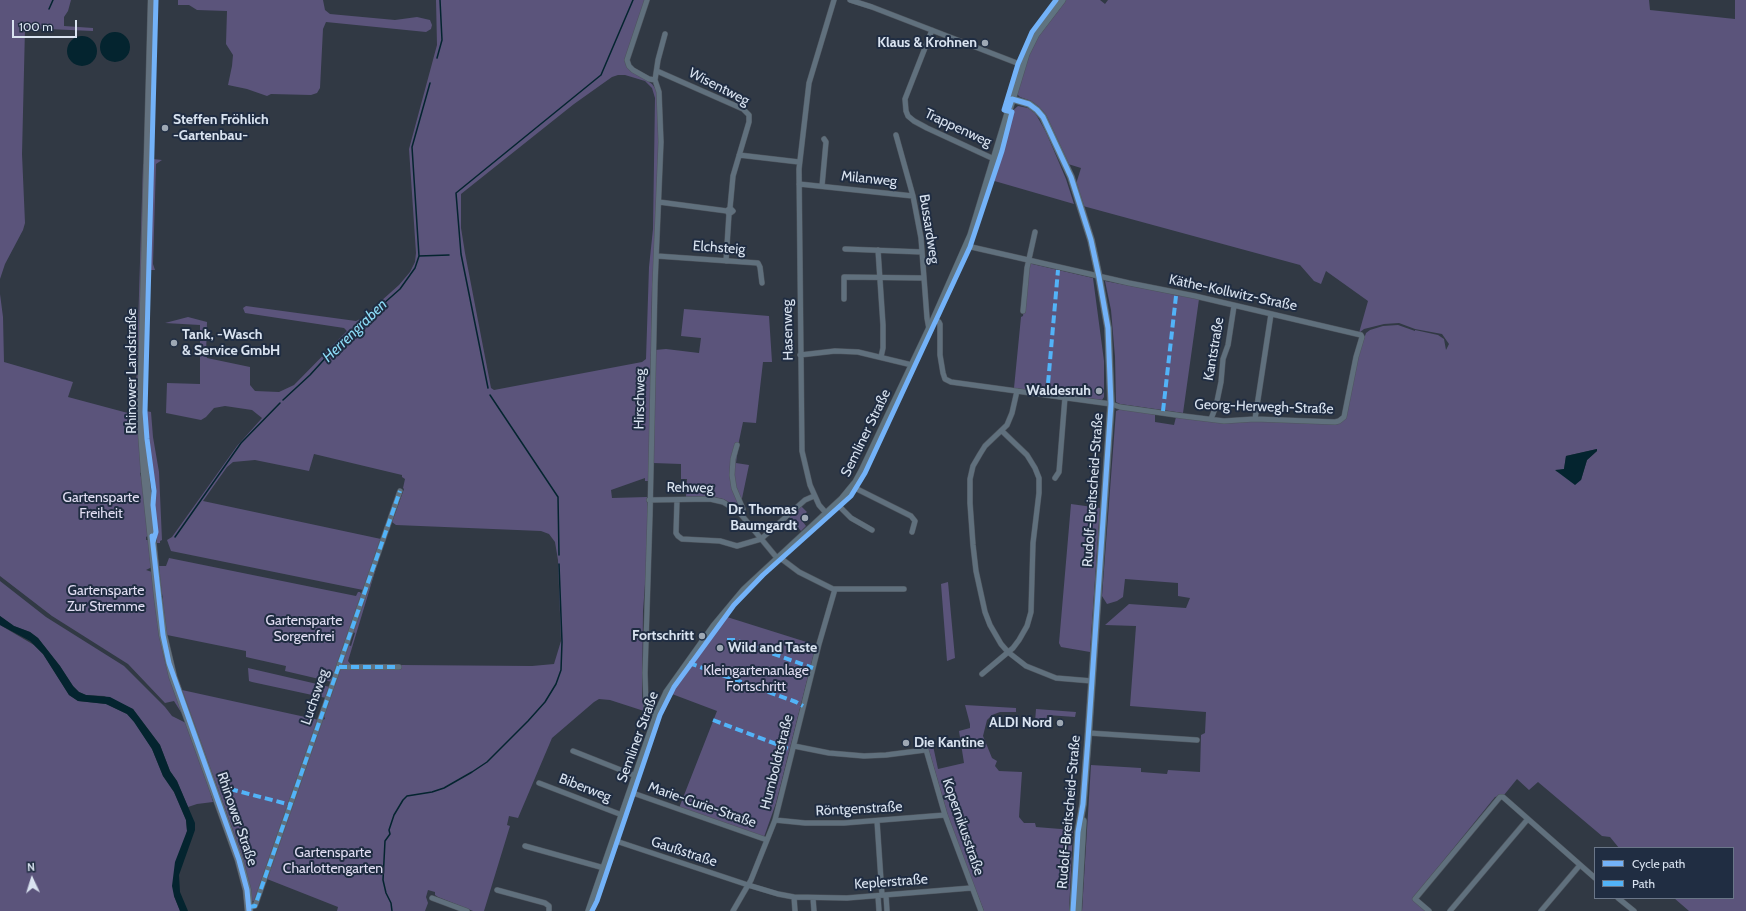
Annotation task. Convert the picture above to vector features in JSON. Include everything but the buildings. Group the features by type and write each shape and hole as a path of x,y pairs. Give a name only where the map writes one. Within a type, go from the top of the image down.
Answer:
{"main road":[{"name":"Rhinower Landstraße","path":"152,0 142,430 145,474 150,506 163,635 173,677 195,736"},
{"name":"Rhinower Straße","path":"195,736 239,860 245,881 249,909"}],"street":[{"path":"647,0 627,60 628,66 633,70 649,79 655,80"},
{"name":"Hasenweg","path":"827,514 814,496 802,460 799,162 808,83 834,0"},
{"path":"850,0 1022,65"},
{"name":"Semliner Straße","path":"589,911 657,714 672,684 722,616 744,590 778,557 827,514 853,487 934,319 967,246 1022,65 1036,34 1062,0"},
{"name":"Trappenweg","path":"932,30 908,89 905,104 908,116 920,125 994,159"},
{"name":"Hirschweg","path":"657,714 649,710 646,706 645,665 655,284 659,202 660,92 655,80 658,60 665,34"},
{"name":"Wisentweg","path":"657,70 743,109 749,115 749,122 733,176 726,261"},
{"name":"Rudolf-Breitscheid-Straße","path":"1012,99 1028,104 1037,110 1043,117 1071,177 1091,240 1108,328 1111,404 1089,733 1082,811 1078,832 1072,911"},
{"name":"Bussardweg","path":"896,135 913,196 922,252 926,318 929,329"},
{"name":"Milanweg","path":"822,186 826,142 824,139"},
{"path":"739,155 799,162"},
{"name":"Milanweg","path":"799,184 913,196"},
{"path":"659,202 729,211"},
{"path":"1023,310 1028,260 1035,232"},
{"name":"Käthe-Kollwitz-Straße","path":"967,246 1099,277 1195,296 1361,335 1362,337 1356,357 1344,417"},
{"path":"845,249 922,252"},
{"path":"878,250 881,277 883,326 883,348 881,357"},
{"name":"Elchsteig","path":"657,256 758,263 762,283"},
{"path":"844,299 844,277 924,278"},
{"name":"Kantstraße","path":"1211,419 1216,406 1221,382 1223,359 1228,345 1234,306"},
{"path":"1255,419 1271,314"},
{"name":"Georg-Herwegh-Straße","path":"934,319 940,324 941,366 948,381 1224,421 1255,419 1335,422 1344,417"},
{"path":"800,355 843,351 881,357 912,365"},
{"path":"1017,391 1012,413 1002,431 985,446 976,460 970,479 970,503 976,571 985,612 996,637 1008,652 1026,666 1047,676 1062,679 1092,681"},
{"path":"1055,478 1059,472 1065,397"},
{"path":"982,674 1008,652 1024,634 1031,612 1033,543 1040,485 1035,468 1027,455 1002,431"},
{"path":"737,445 732,467 732,482 740,501 743,516"},
{"path":"853,487 911,516 915,521 912,532"},
{"name":"Luchsweg","path":"249,909 255,906 400,490"},
{"path":"677,500 676,532 678,536 682,539 720,541 737,546 761,539 805,500 814,496"},
{"name":"Rehweg","path":"649,500 717,500 735,509 743,516 761,539 778,557 799,572 835,589"},
{"path":"837,504 851,518 872,530"},
{"path":"835,589 904,589"},
{"name":"Humboldtstraße","path":"733,911 748,885 775,820 819,644 835,589"},
{"path":"339,667 400,667"},
{"path":"1089,733 1197,740"},
{"name":"Kopernikusstraße","path":"794,746 829,753 864,756 886,755 925,748 945,815 971,888 981,911"},
{"name":"Semliner Straße","path":"573,752 636,776"},
{"name":"Biberweg","path":"539,783 622,815"},
{"name":"Marie-Curie-Straße","path":"630,792 767,840"},
{"path":"1429,911 1415,899 1496,800 1503,797 1527,820 1594,877"},
{"name":"Rudolf-Breitscheid-Straße","path":"1078,911 1083,832 1082,811"},
{"name":"Röntgenstraße","path":"775,820 818,824 945,815"},
{"path":"1450,911 1527,820"},
{"path":"877,821 882,895 887,911"},
{"name":"Gaußstraße","path":"613,840 748,885"},
{"path":"525,846 604,868"},
{"path":"1541,911 1580,865"},
{"name":"Keplerstraße","path":"748,885 778,894 813,898 882,895 971,888"},
{"path":"498,890 545,903 549,906 548,911"},
{"path":"879,911 882,895"},
{"path":"794,897 795,911"},
{"path":"432,898 467,911"},
{"path":"813,898 814,911"},
{"path":"1619,899 1634,911"}],"green space":[{"path":"0,0 71,0 68,11 64,17 64,26 93,28 93,31 25,28 22,154 25,223 23,230 5,264 0,279"},
{"path":"178,0 323,0 325,10 330,14 395,20 417,17 430,20 432,25 431,29 426,32 326,22 323,29 320,88 317,93 311,95 271,94 267,96 247,89 228,85 233,55 226,44 227,11 197,10 189,5 178,5"},
{"path":"436,0 645,0 625,61 627,67 652,84 657,91 659,139 655,255 652,288 649,481 645,481 645,478 611,490 612,498 647,497 649,531 643,611 642,696 644,709 651,716 651,719 646,717 644,711 610,700 599,699 552,738 518,818 509,816 507,825 510,826 484,911 473,911 438,897 435,895 435,892 428,890 426,897 428,903 425,911 337,911 338,907 267,879 322,720 325,719 324,716 340,669 400,665 532,666 554,664 561,641 558,560 555,542 549,534 541,531 396,525 392,522 404,489 405,479 402,475 314,454 309,471 255,460 233,462 227,467 203,501 381,539 363,590 171,551 167,540 172,537 237,446 262,418 252,410 225,406 214,408 201,420 166,413 167,383 200,384 200,325 165,323 188,317 207,322 207,358 250,367 250,385 255,391 279,392 294,385 347,331 344,328 245,313 243,308 246,306 356,321 362,318 399,285 410,272 415,262 416,253 409,149 437,45","holes":["625,75 645,81 652,88 655,98 653,229 649,267 646,359 642,362 494,390 491,388 465,253 461,228 461,194 574,104 612,77"]},
{"path":"1065,0 1100,0 1105,4 1108,0 1649,0 1650,10 1735,19 1735,0 1746,0 1746,911 1689,911 1675,899 1734,899 1734,847 1618,847 1610,837 1602,836 1538,782 1529,790 1517,779 1504,795 1495,797 1414,897 1426,911 1082,911 1091,765 1141,768 1141,772 1167,774 1168,770 1200,772 1201,735 1205,733 1206,712 1130,706 1136,626 1105,625 1129,604 1186,608 1190,598 1178,596 1178,583 1125,579 1123,597 1117,601 1107,604 1102,596 1116,411 1121,409 1149,413 1155,415 1155,422 1174,425 1176,417 1337,424 1345,418 1358,356 1366,333 1370,330 1383,326 1398,325 1415,331 1438,335 1444,339 1446,350 1449,344 1442,334 1415,329 1399,323 1384,324 1364,329 1359,333 1368,301 1326,271 1321,284 1314,281 1300,265 1083,206 1076,184 1081,168 1068,164 1046,115 1031,101 1020,97 1017,94 1024,64 1033,44","holes":["1597,449 1597,451 1587,460 1581,480 1556,471 1564,469 1566,456"]},
{"path":"1018,106 1034,111 1046,132 1066,179 1074,204 991,180 1011,112"},
{"path":"153,159 162,160 156,164 153,264 155,270 150,270"},
{"path":"143,164 146,165 139,401 128,398 135,396 136,392"},
{"path":"1028,263 1093,278 1104,361 1104,397 1102,400 1014,388"},
{"path":"1105,281 1199,299 1183,413 1120,404 1116,402 1115,357 1111,310"},
{"path":"0,294 3,317 4,362 73,382 68,397 139,416 144,471 140,473 144,480 149,535 146,537 146,540 150,540 152,567 146,570 152,572 184,717 174,701 165,703 128,664 52,616 0,576"},
{"path":"684,309 769,316 772,362 763,362 756,423 743,422 739,441 736,463 749,465 740,508 723,499 709,496 686,497 687,479 681,479 681,464 653,463 655,350 666,349 699,353 701,338 681,336"},
{"path":"146,411 151,412 153,437 159,472 162,540 160,543 157,543 153,473 147,440"},
{"path":"1071,504 1100,508 1090,652 1061,647 1059,643"},
{"path":"801,506 807,512 800,518 806,526 801,531 789,517"},
{"path":"386,535 348,661 352,666 341,665 348,645 351,646 355,633 353,632"},
{"name":"Gartensparte Sorgenfrei","path":"169,558 356,596 358,592 360,592 362,595 332,682 285,671 286,666 246,657 246,651 167,635 170,657 162,601 163,598 159,566 166,566"},
{"path":"0,581 46,617 124,666 172,716 186,723 203,766 213,802 188,807 177,781 170,771 160,745 133,709 104,696 86,695 79,692 38,638 30,632 14,626 0,616"},
{"path":"948,582 955,658 947,661 941,584"},
{"name":"Kleingartenanlage Fortschritt","path":"727,617 816,645 776,803 764,837 679,808 717,711 672,694"},
{"path":"0,625 34,645 43,654 69,695 78,701 106,704 127,714 134,721 152,749 163,776 174,792 186,820 187,831 174,896 180,911 0,911"},
{"path":"248,668 330,687 326,698 252,682 249,681"},
{"name":"Gartensparte Charlottengarten","path":"177,678 182,690 319,720 255,901 252,901 232,828"},
{"path":"965,705 1016,708 1016,712 1000,712 992,715 987,720 983,736 992,758 997,761 995,766 999,771 1022,772 1019,817 1024,823 1035,823 1036,827 1073,830 1069,911 984,911 948,816 928,747 928,742 932,741 938,769 964,763 959,731 970,728"},
{"path":"1036,709 1076,712 1075,717 1047,715 1046,726 1040,726 1035,722"}],"water":[{"path":"115,32 126,36 130,47 126,58 115,62 104,58 100,47 104,36"},
{"path":"82,36 93,40 97,51 93,62 82,66 71,62 67,51 71,40"},
{"path":"1597,449 1597,451 1587,460 1581,480 1575,485 1555,470 1564,469 1566,456"},
{"path":"0,616 14,626 30,632 38,638 79,692 86,695 110,697 133,709 160,745 170,771 177,781 195,823 195,830 179,875 180,892 188,911 180,911 172,886 175,862 187,831 186,820 174,792 163,776 152,749 127,714 106,704 78,701 69,695 43,654 30,641 0,625"}],"waterway":[{"path":"49,9 53,0"},
{"name":"Herrengraben","path":"437,58 442,40 440,0"},
{"path":"488,388 461,254 456,193 601,75 633,0"},
{"name":"Herrengraben","path":"283,400 310,375 340,342 400,289 415,268 419,256 412,147 430,83"},
{"name":"Herrengraben","path":"419,256 449,255"},
{"path":"490,395 558,497 559,555"},
{"name":"Herrengraben","path":"175,537 241,443 280,403"},
{"path":"392,911 391,903 386,893 383,880 385,841 390,834 389,830 394,815 403,800 407,796 432,792 444,788 487,762 545,702 556,684 561,670 562,642 559,564"}],"marked path":[{"path":"1047,395 1058,270"},
{"path":"1163,411 1176,296"},
{"path":"249,907 255,906 400,491"},
{"path":"727,640 735,640 813,668"},
{"path":"689,663 796,702 803,706"},
{"path":"339,667 399,667"},
{"path":"713,720 789,749"},
{"path":"230,789 291,805"}],"cycle path":[{"path":"153,542 156,532 153,505 154,491 145,412 156,0"},
{"path":"592,911 597,901 660,715 674,687 734,605 763,575 851,496 865,473 970,247 1002,151 1012,112 1004,110 1018,64 1032,32 1056,0"},
{"path":"1009,108 1012,99 1029,104 1037,110 1043,117 1071,177 1091,240 1108,328 1111,404 1088,739 1083,804 1078,832 1073,911"},
{"path":"152,536 163,635 169,663 239,860 247,890 249,911"}],"place":[{"name":"Klaus & Krohnen","path":"985,43"},
{"name":"Steffen Fröhlich -Gartenbau-","path":"165,128"},
{"name":"Tank, -Wasch & Service GmbH","path":"174,343"},
{"name":"Waldesruh","path":"1099,391"},
{"name":"Dr. Thomas Baumgardt","path":"805,518"},
{"name":"Fortschritt","path":"702,636"},
{"name":"Wild and Taste","path":"720,648"},
{"name":"ALDI Nord","path":"1060,723"},
{"name":"Die Kantine","path":"906,743"}],"park label":[{"name":"Gartensparte Freiheit","path":"101,506"},
{"name":"Gartensparte Zur Stremme","path":"106,600"}]}
